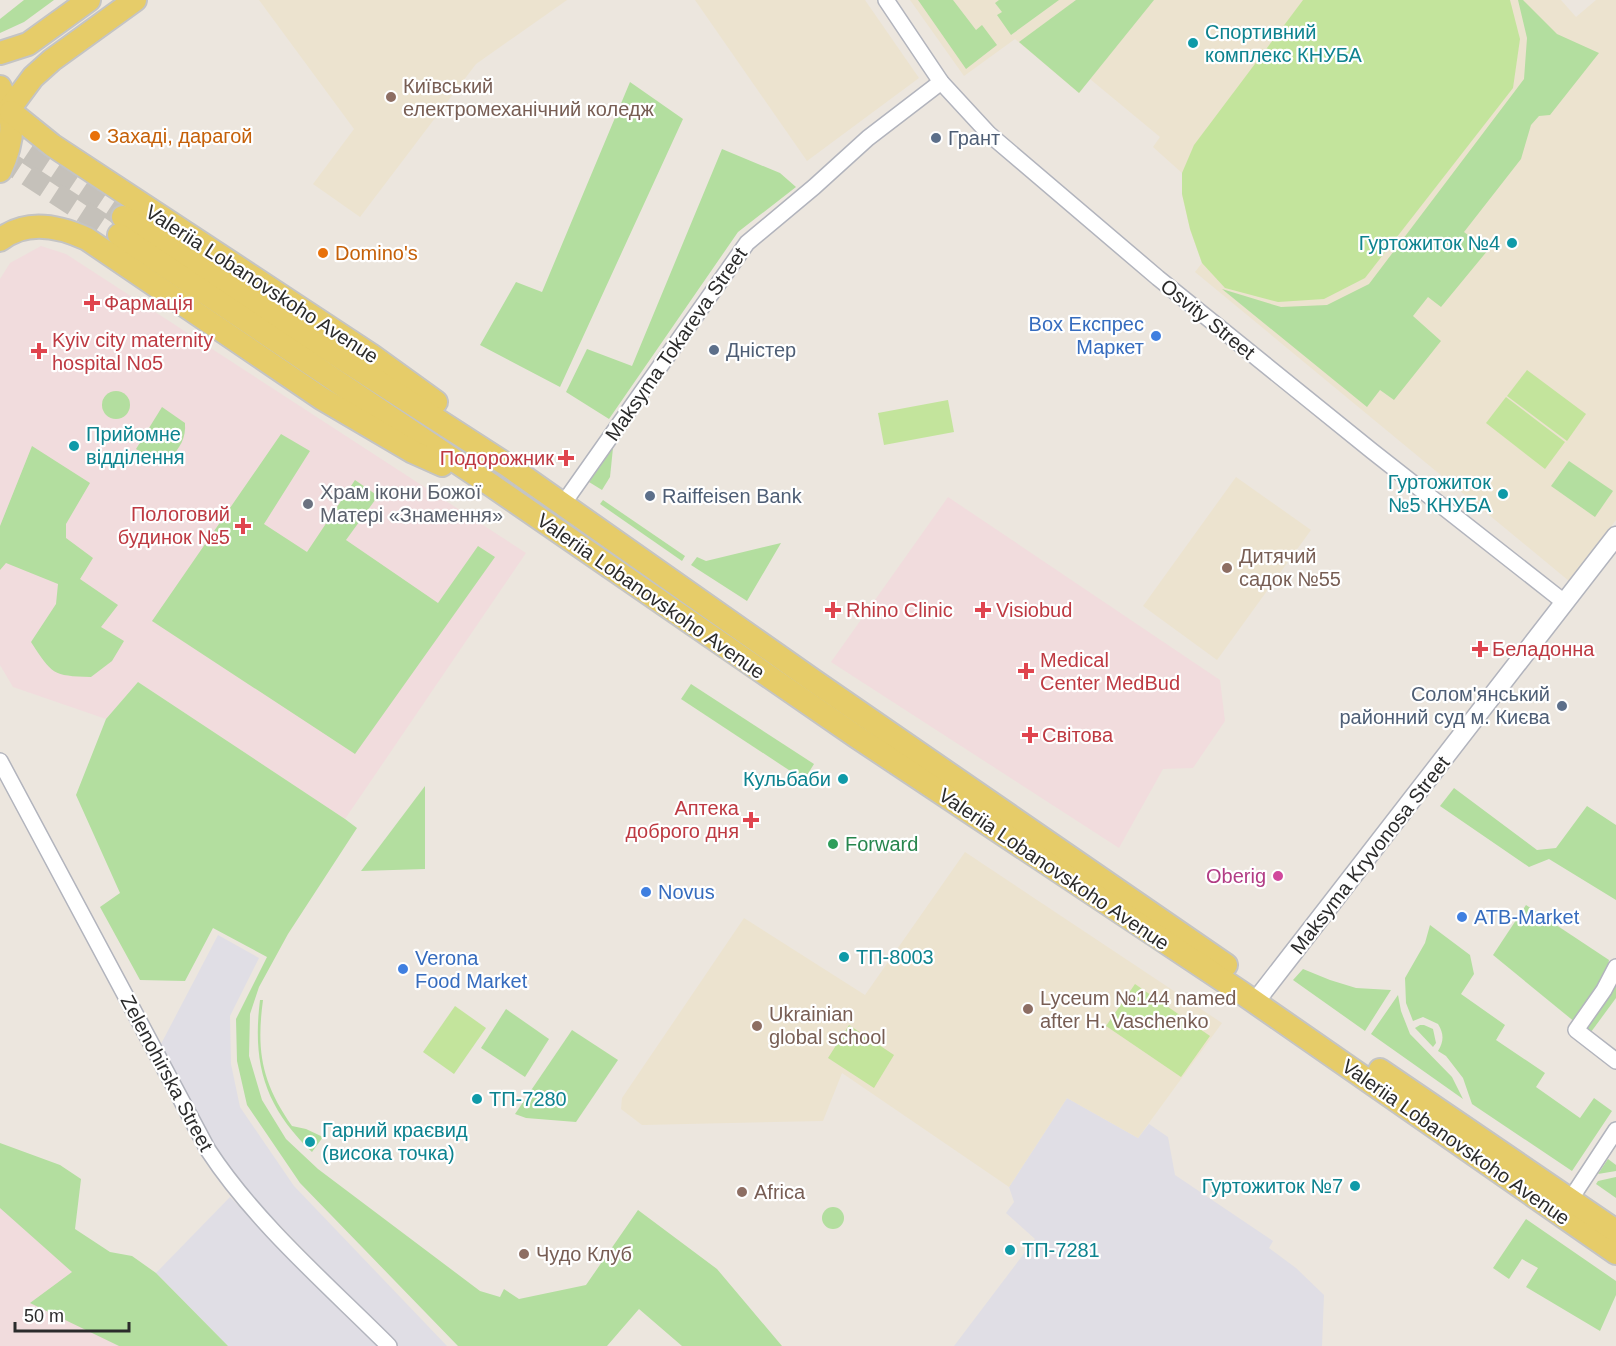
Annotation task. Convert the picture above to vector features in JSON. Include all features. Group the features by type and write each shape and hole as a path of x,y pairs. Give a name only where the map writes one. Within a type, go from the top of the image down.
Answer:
{"main road":[{"path":"0,53 28,44 89,0"},
{"path":"10,110 33,77 52,60 135,0"},
{"path":"0,87 10,110 12,132 9,151 0,171"},
{"name":"Valeriia Lobanovskoho Avenue","path":"10,110 52,145 371,355 444,408 507,465"},
{"name":"Valeriia Lobanovskoho Avenue","path":"0,240 21,228 43,226 67,229 87,239 321,398 413,452 491,485"},
{"name":"Valeriia Lobanovskoho Avenue","path":"1616,1231 1259,997 857,737 121,226 507,465 1259,997 1616,1253"}],"street":[{"name":"Osvity Street","path":"886,0 941,82 989,134 1158,278 1372,452 1564,602"},
{"name":"Maksyma Tokareva Street","path":"563,504 747,243 868,138 941,82"},
{"name":"Maksyma Kryvonosa Street","path":"1259,997 1616,536"},
{"name":"Zelenohirska Street","path":"0,761 208,1150 226,1178 255,1212 389,1346"},
{"path":"1616,967 1576,1030 1616,1061"},
{"path":"1570,1200 1616,1130"}],"shaded area":[{"name":"Київський електромеханічний коледж","path":"259,0 567,0 476,64 360,217 313,184 354,129"},
{"path":"695,0 865,0 919,78 807,161"},
{"path":"910,0 1561,0 1576,17 1596,0 1616,0 1616,520 1569,581 1195,272 1202,263 1190,229 1182,194 1182,173 1153,147 1160,137 1090,79 1079,93 1015,39 964,76"},
{"name":"Пологовий будинок №5","path":"41,246 66,254 526,553 345,819 138,682 106,719 13,687 0,665 0,279 10,263"},
{"name":"Дитячий садок №55","path":"1236,477 1311,530 1217,660 1143,606"},
{"name":"Medical Center MedBud","path":"948,497 1220,680 1225,721 1193,768 1163,769 1119,848 831,662"},
{"name":"Lyceum №144 named after H. Vaschenko","path":"965,852 1222,1023 1138,1138 1067,1098 1009,1187 842,1073 823,1121 642,1125 621,1109 622,1098 744,918 865,995"},
{"path":"218,935 259,958 230,1016 231,1064 240,1107 294,1186 447,1346 398,1346 267,1212 227,1167 161,1044"},
{"path":"1067,1098 1138,1138 1149,1124 1168,1137 1175,1175 1273,1241 1269,1248 1296,1268 1324,1295 1322,1346 954,1346 1035,1239 1006,1213 1014,1202 1009,1187"},
{"path":"0,1169 66,1235 228,1346 0,1346"},
{"path":"230,1197 378,1346 228,1346 156,1273"}],"green space":[{"path":"24,0 54,0 24,22 0,33 0,19"},
{"path":"918,0 953,0 976,30 982,25 997,45 966,69"},
{"path":"999,0 1059,0 1011,35 997,15 1002,12 995,3"},
{"path":"1076,0 1154,0 1079,93 1019,42"},
{"path":"1303,0 1510,0 1520,39 1513,88 1365,278 1324,299 1278,302 1225,288 1202,263 1190,229 1182,194 1182,173 1194,145"},
{"path":"1518,0 1523,0 1557,34 1599,53 1550,115 1539,116 1531,125 1521,159 1464,232 1488,250 1441,307 1428,297 1413,316 1441,341 1394,400 1380,390 1367,407 1222,289 1281,307 1327,305 1369,284 1524,79 1527,38"},
{"path":"630,82 683,119 560,387 480,345 516,282 542,292"},
{"path":"722,149 780,173 796,187 738,232 609,419 566,392 587,349 632,366"},
{"path":"1527,370 1586,414 1567,441 1507,396"},
{"path":"116,391 126,395 130,405 126,415 116,419 106,415 102,405 106,395"},
{"path":"1506,397 1565,442 1545,469 1486,423"},
{"path":"948,400 954,432 884,445 878,413"},
{"path":"162,407 185,423 184,434 179,447 169,460 153,460 136,449"},
{"path":"281,434 310,451 264,524 307,552 355,480 378,496 346,540 438,603 478,546 495,557 355,754 152,621"},
{"path":"32,446 90,483 66,524 66,538 93,558 80,579 118,605 101,627 124,641 112,661 91,677 68,676 54,671 31,642 56,604 58,584 6,563 0,570 0,526"},
{"path":"613,448 610,477 602,490 589,482"},
{"path":"1569,461 1613,491 1595,517 1551,486"},
{"path":"603,500 685,556 682,561 600,504"},
{"path":"781,543 747,601 691,565 697,557 706,561"},
{"path":"138,682 357,828 288,934 259,987 250,1014 249,1056 262,1100 286,1139 318,1169 480,1291 500,1297 504,1289 519,1299 586,1285 638,1210 717,1269 782,1346 682,1346 639,1309 607,1346 458,1346 300,1183 247,1105 237,1061 236,1019 267,957 213,928 185,981 140,980 100,907 120,893 76,795 106,719"},
{"path":"691,684 814,764 804,780 681,699"},
{"path":"425,786 425,869 361,871"},
{"path":"1454,788 1537,850 1556,848 1587,806 1616,825 1616,900 1549,859 1529,867 1440,806"},
{"path":"1526,905 1609,960 1606,977 1576,1023 1493,955"},
{"path":"1430,925 1470,955 1474,974 1461,994 1505,1025 1496,1040 1545,1073 1536,1087 1580,1118 1594,1098 1612,1111 1572,1171 1472,1104 1463,1078 1446,1056 1438,1051 1442,1038 1438,1024 1423,1017 1413,1021 1406,1003 1405,978 1425,943"},
{"path":"1303,969 1356,988 1391,990 1365,1031 1293,980"},
{"path":"1616,981 1616,998 1591,1032 1583,1027"},
{"path":"1135,984 1210,1036 1181,1077 1106,1026"},
{"path":"1398,995 1401,1011 1410,1034 1452,1077 1463,1099 1371,1034"},
{"path":"260,1000 263,1000 261,1051 268,1081 292,1126 306,1129 323,1137 312,1152 283,1118 265,1083 258,1044"},
{"path":"455,1006 486,1028 454,1074 423,1052"},
{"path":"506,1009 549,1039 525,1077 481,1048"},
{"path":"849,1025 894,1055 874,1088 828,1058"},
{"path":"1420,1025 1433,1029 1436,1043 1433,1047 1415,1028"},
{"path":"572,1030 618,1060 576,1122 526,1118 515,1114"},
{"path":"0,1143 60,1165 81,1179 75,1229 110,1252 132,1256 156,1273 228,1346 119,1346 30,1303 72,1272 0,1208"},
{"path":"1608,1159 1616,1165 1616,1171 1598,1174"},
{"path":"1616,1177 1616,1198 1596,1184 1598,1181"},
{"path":"833,1207 841,1210 844,1218 841,1226 833,1229 825,1226 822,1218 825,1210"},
{"path":"1526,1219 1616,1281 1616,1295 1600,1331 1526,1287 1538,1268 1522,1259 1509,1279 1493,1268"}],"tunnel":[{"path":"0,135 123,217"},
{"path":"0,157 119,235"}],"place":[{"name":"Спортивний комплекс КНУБА","path":"1193,43"},
{"name":"Київський електромеханічний коледж","path":"391,97"},
{"name":"Захаді, дарагой","path":"95,136"},
{"name":"Грант","path":"936,138"},
{"name":"Гуртожиток №4","path":"1512,243"},
{"name":"Domino's","path":"323,253"},
{"name":"Фармація","path":"92,303"},
{"name":"Box Експрес Маркет","path":"1156,336"},
{"name":"Дністер","path":"714,350"},
{"name":"Kyiv city maternity hospital No5","path":"39,351"},
{"name":"Прийомне відділення","path":"74,446"},
{"name":"Подорожник","path":"566,458"},
{"name":"Гуртожиток №5 КНУБА","path":"1503,494"},
{"name":"Raiffeisen Bank","path":"650,496"},
{"name":"Храм ікони Божої Матері «Знамення»","path":"308,504"},
{"name":"Пологовий будинок №5","path":"243,526"},
{"name":"Дитячий садок №55","path":"1227,568"},
{"name":"Rhino Clinic","path":"833,610"},
{"name":"Visiobud","path":"983,610"},
{"name":"Беладонна","path":"1480,649"},
{"name":"Medical Center MedBud","path":"1026,671"},
{"name":"Солом'янський районний суд м. Києва","path":"1562,706"},
{"name":"Світова","path":"1030,735"},
{"name":"Кульбаби","path":"843,779"},
{"name":"Аптека доброго дня","path":"751,820"},
{"name":"Forward","path":"833,844"},
{"name":"Oberig","path":"1278,876"},
{"name":"Novus","path":"646,892"},
{"name":"ATB-Market","path":"1462,917"},
{"name":"ТП-8003","path":"844,957"},
{"name":"Verona Food Market","path":"403,969"},
{"name":"Lyceum №144 named after H. Vaschenko","path":"1028,1009"},
{"name":"Ukrainian global school","path":"757,1026"},
{"name":"ТП-7280","path":"477,1099"},
{"name":"Гарний краєвид (висока точка)","path":"310,1142"},
{"name":"Гуртожиток №7","path":"1355,1186"},
{"name":"Africa","path":"742,1192"},
{"name":"ТП-7281","path":"1010,1250"},
{"name":"Чудо Клуб","path":"524,1254"}]}
